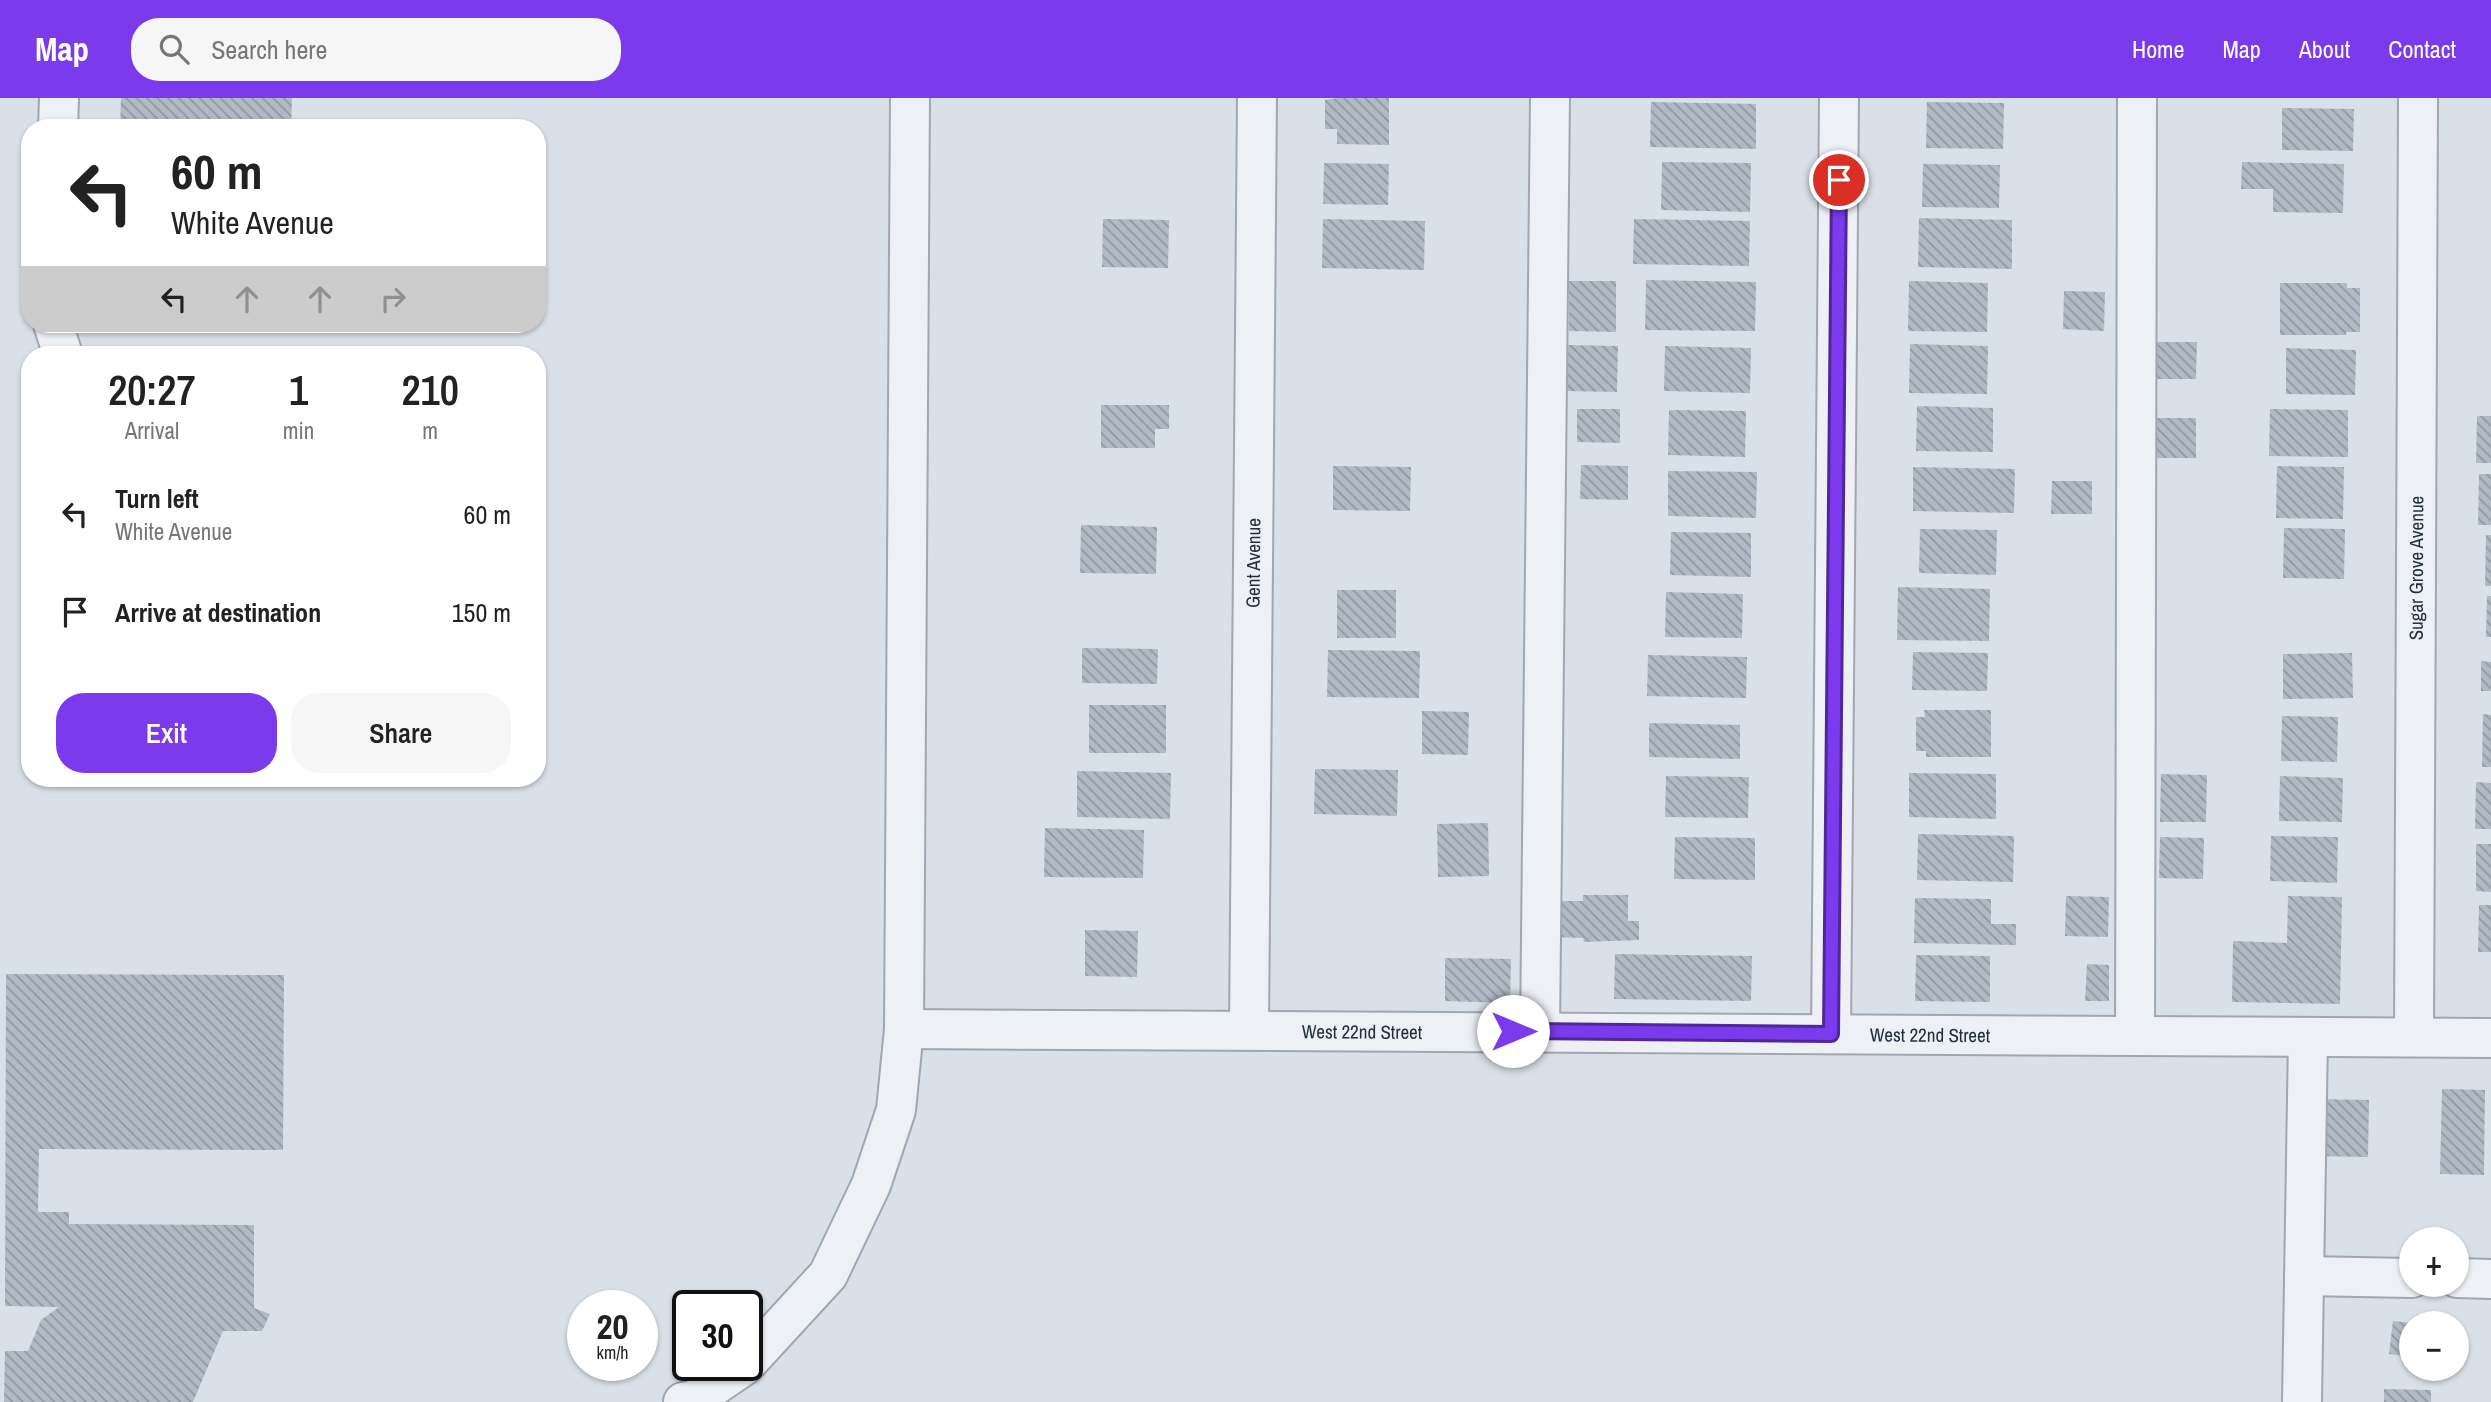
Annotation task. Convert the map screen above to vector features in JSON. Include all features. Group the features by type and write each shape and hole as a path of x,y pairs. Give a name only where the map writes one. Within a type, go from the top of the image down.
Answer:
{"street":[{"path":"58,119 59,98"},
{"path":"763,1346 828,1275 871,1185 897,1110 904,1029 910,98"},
{"name":"Gent Avenue","path":"1249,1029 1257,98"},
{"path":"1540,1031 1549,98"},
{"path":"1831,1034 1839,98"},
{"path":"2135,1036 2137,98"},
{"name":"Sugar Grove Avenue","path":"2414,1037 2418,98"},
{"name":"West 22nd Street","path":"904,1029 2491,1038"},
{"path":"2302,1402 2308,1037"},
{"path":"2304,1276 2399,1278"},
{"path":"2469,1279 2491,1279"},
{"path":"683,1402 694,1400 721,1381"}],"building":[{"path":"121,98 292,98 291,119 120,119"},
{"path":"1389,98 1389,145 1337,144 1337,129 1325,129 1325,100"},
{"path":"1651,102 1756,104 1756,149 1650,147"},
{"path":"1927,102 2004,103 2003,149 1926,148"},
{"path":"2282,108 2354,109 2353,151 2282,150"},
{"path":"1662,162 1751,163 1750,212 1661,210"},
{"path":"2242,162 2344,164 2343,213 2273,212 2273,189 2241,189"},
{"path":"1324,163 1389,164 1388,205 1323,204"},
{"path":"1923,164 2000,165 1999,208 1922,207"},
{"path":"1919,218 2012,220 2012,269 1918,267"},
{"path":"1103,219 1169,220 1168,268 1102,267"},
{"path":"1323,219 1425,221 1424,270 1322,268"},
{"path":"1634,219 1750,221 1749,266 1633,264"},
{"path":"1646,280 1756,282 1755,331 1645,330"},
{"path":"1569,281 1616,281 1616,332 1569,331"},
{"path":"1909,281 1988,283 1987,332 1908,331"},
{"path":"2280,283 2347,283 2347,288 2360,288 2360,332 2346,332 2346,335 2280,335"},
{"path":"2064,291 2105,292 2104,331 2063,329"},
{"path":"2157,342 2197,342 2196,379 2157,379"},
{"path":"1910,344 1988,346 1987,394 1909,393"},
{"path":"1566,345 1618,346 1617,392 1565,391"},
{"path":"1665,346 1751,348 1750,393 1664,391"},
{"path":"2286,348 2356,350 2355,395 2286,394"},
{"path":"1101,405 1169,405 1169,429 1155,429 1155,448 1101,448"},
{"path":"1917,406 1993,408 1993,452 1916,451"},
{"path":"1577,409 1620,409 1620,443 1577,442"},
{"path":"2270,409 2348,410 2348,457 2269,456"},
{"path":"1669,410 1746,411 1745,457 1668,455"},
{"path":"2477,416 2491,416 2491,463 2476,463"},
{"path":"2155,418 2196,418 2196,458 2155,458"},
{"path":"1581,465 1628,466 1628,500 1580,499"},
{"path":"1333,466 1411,467 1410,511 1333,510"},
{"path":"2277,466 2344,467 2343,519 2276,518"},
{"path":"1913,467 2015,469 2014,513 1913,511"},
{"path":"1668,471 1757,472 1756,518 1668,516"},
{"path":"2479,474 2491,474 2491,525 2478,525"},
{"path":"2052,481 2092,481 2092,514 2051,514"},
{"path":"1081,525 1157,527 1156,574 1080,573"},
{"path":"2284,528 2345,529 2344,579 2283,578"},
{"path":"1920,529 1997,530 1996,575 1919,573"},
{"path":"1671,532 1751,533 1751,577 1670,575"},
{"path":"2486,535 2491,535 2491,586 2485,586"},
{"path":"1898,587 1990,589 1989,641 1897,640"},
{"path":"1337,590 1396,590 1396,638 1337,638"},
{"path":"1666,592 1743,594 1742,638 1665,637"},
{"path":"2487,596 2491,596 2491,637 2486,637"},
{"path":"1082,648 1158,649 1157,684 1082,683"},
{"path":"1328,650 1420,651 1419,698 1327,697"},
{"path":"1913,652 1988,653 1987,691 1912,690"},
{"path":"2352,653 2353,698 2283,699 2283,654"},
{"path":"1648,655 1747,657 1746,698 1647,696"},
{"path":"2481,661 2491,662 2491,691 2481,691"},
{"path":"1089,705 1166,705 1166,753 1089,753"},
{"path":"1924,710 1991,710 1991,757 1926,757 1926,751 1916,751 1916,717 1925,717"},
{"path":"1422,711 1469,712 1468,755 1422,754"},
{"path":"2483,714 2491,715 2491,767 2482,767"},
{"path":"2282,716 2338,717 2337,762 2281,761"},
{"path":"1649,723 1740,725 1740,759 1649,757"},
{"path":"1315,769 1398,770 1397,816 1314,814"},
{"path":"1077,771 1171,773 1170,819 1077,817"},
{"path":"1909,773 1996,774 1996,819 1909,817"},
{"path":"2161,774 2207,775 2206,822 2160,822"},
{"path":"1666,776 1749,777 1748,818 1665,817"},
{"path":"2280,776 2343,778 2342,822 2279,821"},
{"path":"2476,782 2491,783 2491,829 2475,829"},
{"path":"1488,823 1489,876 1438,877 1437,824"},
{"path":"1045,828 1144,830 1143,878 1044,877"},
{"path":"1918,834 2014,836 2013,882 1917,880"},
{"path":"2271,836 2338,837 2337,883 2270,881"},
{"path":"1675,837 1755,838 1755,880 1674,879"},
{"path":"2160,837 2204,838 2203,879 2159,878"},
{"path":"2476,844 2491,844 2491,892 2476,891"},
{"path":"1583,895 1628,895 1628,921 1639,921 1639,940 1584,942 1583,938 1553,937 1553,901 1583,901"},
{"path":"2066,896 2109,897 2108,937 2065,936"},
{"path":"2288,896 2342,897 2340,1004 2232,1002 2233,941 2287,943"},
{"path":"1915,898 1991,899 1991,924 2016,924 2016,945 1914,943"},
{"path":"2479,905 2491,905 2491,952 2478,952"},
{"path":"1085,930 1138,931 1137,977 1085,976"},
{"path":"1615,954 1752,956 1751,1001 1614,999"},
{"path":"1916,955 1990,956 1990,1002 1915,1001"},
{"path":"1445,958 1511,959 1510,1003 1445,1001"},
{"path":"2087,964 2109,965 2109,1001 2085,1001"},
{"path":"6,974 284,975 283,1150 39,1149 38,1212 69,1212 69,1224 254,1225 254,1308 270,1314 262,1331 223,1331 193,1402 4,1402 5,1351 28,1351 41,1320 59,1307 5,1306"},
{"path":"2442,1089 2485,1090 2484,1175 2440,1174"},
{"path":"2315,1099 2369,1100 2368,1157 2314,1156"},
{"path":"2393,1321 2399,1322 2399,1355 2389,1354"},
{"path":"2384,1389 2431,1390 2431,1402 2384,1402"}],"route":[{"path":"1513,1031 1831,1034 1839,180"}]}
